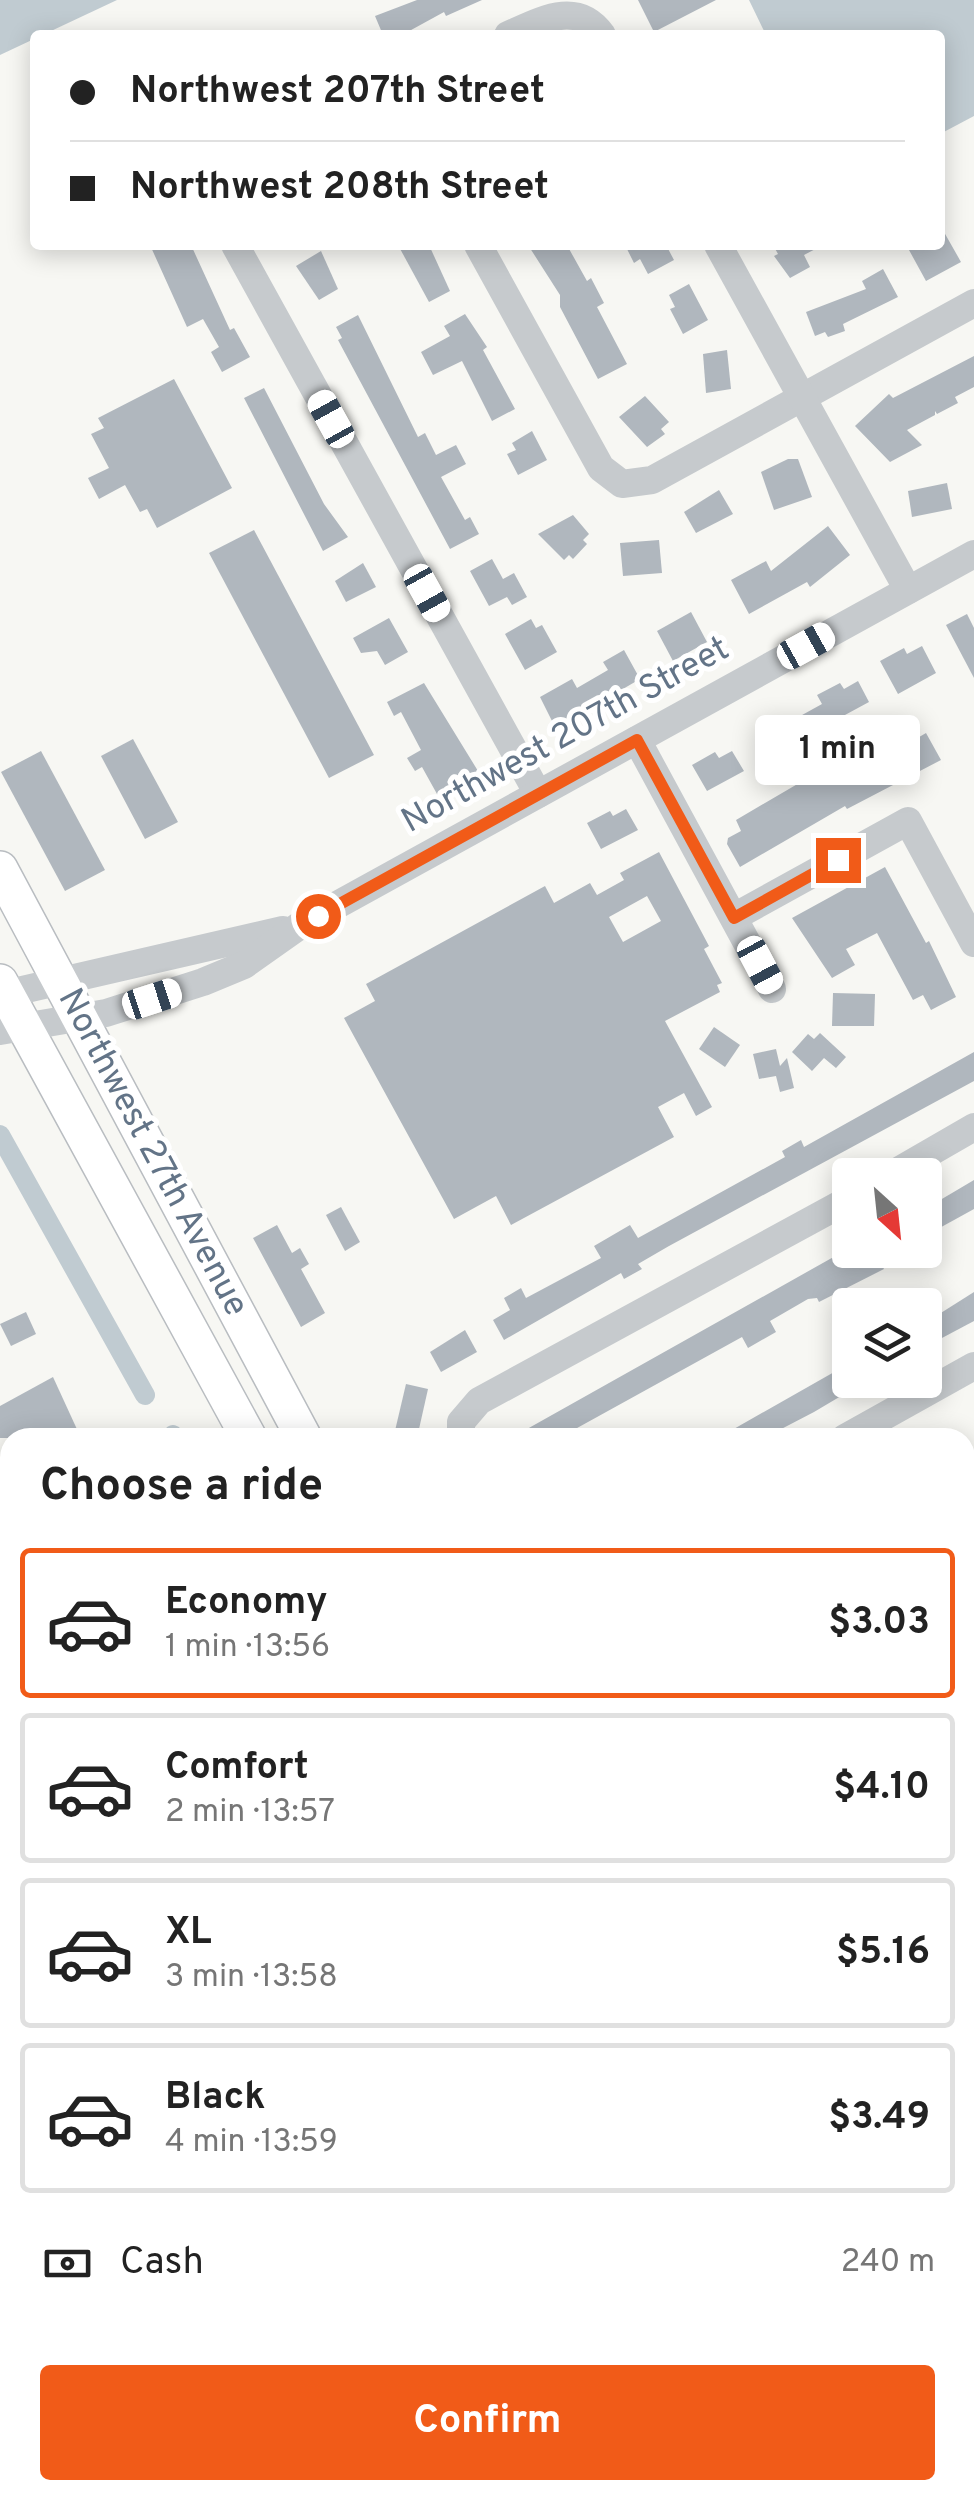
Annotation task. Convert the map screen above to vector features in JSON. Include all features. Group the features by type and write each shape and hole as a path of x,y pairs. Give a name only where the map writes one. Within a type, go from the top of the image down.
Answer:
{"main road":[{"name":"Northwest 27th Avenue","path":"0,868 299,1428"},
{"name":"Northwest 27th Avenue","path":"2,990 12,1029 243,1428"},
{"path":"217,1380 260,1357"}],"street":[{"path":"519,30 556,13 578,12 593,21 599,30"},
{"path":"238,250 538,794"},
{"path":"481,250 601,468 622,484 652,480 974,302"},
{"path":"721,250 908,590"},
{"name":"Northwest 207th Street","path":"12,1029 152,999 244,965 299,926 974,554"},
{"path":"637,740 772,989"},
{"path":"734,918 908,821 974,943"},
{"name":"Northwest 207th Street","path":"2,990 61,982 299,926"},
{"path":"920,1158 974,1127"},
{"path":"462,1428 479,1401 832,1208"},
{"path":"863,1428 974,1366"}],"shaded area":[{"path":"0,0 117,0 53,30 30,30 30,41 0,55"},
{"path":"749,0 974,0 974,116 945,131 945,30 764,30"}],"building":[{"path":"417,0 482,0 446,16 444,12 411,30 381,30 375,16"},
{"path":"638,0 716,0 658,30 653,30"},
{"path":"945,234 961,262 926,281 909,250 945,250"},
{"path":"152,250 193,250 230,330 234,328 250,357 222,372 211,352 219,347 203,319 187,327"},
{"path":"401,250 431,250 450,291 429,302"},
{"path":"531,250 570,250 604,303 597,307 627,364 598,379 560,307 560,295"},
{"path":"628,250 669,250 674,260 648,274 640,259 634,263"},
{"path":"776,250 814,250 804,255 810,267 790,278 774,256 778,254"},
{"path":"321,251 338,289 319,300 296,266"},
{"path":"883,269 898,297 843,324 845,331 828,337 825,332 815,336 806,312 866,289 862,281"},
{"path":"689,284 708,320 683,334 670,309 675,307 669,295"},
{"path":"465,314 487,347 483,350 515,409 492,421 462,361 433,375 421,352 450,336 444,326"},
{"path":"358,315 418,437 425,433 436,455 456,445 466,464 441,477 465,520 470,517 479,534 450,549 338,340 342,338 336,327"},
{"path":"727,350 731,389 706,393 703,354"},
{"path":"974,356 974,387 955,397 958,403 937,414 935,411 935,415 907,430 922,445 890,462 855,426 889,394 893,398"},
{"path":"174,379 232,488 157,528 147,509 140,512 125,485 99,499 88,478 109,468 91,434 104,428 98,418"},
{"path":"264,388 324,504 348,537 323,551 244,398"},
{"path":"645,396 669,422 661,429 665,434 647,447 619,417"},
{"path":"532,431 547,460 518,475 507,454 516,450 512,443"},
{"path":"788,459 798,459 812,497 774,510 761,472"},
{"path":"947,483 952,509 912,517 908,491"},
{"path":"719,490 733,514 696,533 684,512"},
{"path":"573,515 589,534 583,540 587,544 573,559 569,555 564,560 538,534"},
{"path":"828,526 850,555 810,587 807,582 749,614 731,580 766,561 771,571"},
{"path":"254,530 374,755 329,778 209,553"},
{"path":"659,540 662,573 623,576 620,543"},
{"path":"492,559 503,579 514,573 527,597 512,605 507,597 489,606 470,571"},
{"path":"363,563 376,587 346,602 335,581"},
{"path":"691,612 707,642 673,661 657,631"},
{"path":"967,614 974,628 974,678 946,625"},
{"path":"389,618 408,652 385,665 377,651 361,653 353,638"},
{"path":"531,619 536,628 542,625 557,652 525,670 505,634"},
{"path":"922,646 936,673 898,694 880,661 904,648 907,654"},
{"path":"624,650 640,679 575,717 553,723 540,697 572,679 577,688 608,670 603,662"},
{"path":"858,681 869,702 808,735 812,743 784,758 779,748 771,753 757,729 779,717 784,725 822,704 817,695 840,683 844,689"},
{"path":"424,683 478,771 450,787 455,796 442,803 422,767 415,771 407,758 421,750 401,712 394,716 387,702"},
{"path":"903,731 909,743 926,733 941,760 847,809 845,806 740,867 727,844 728,838 741,831 736,820 830,765 832,769"},
{"path":"133,739 178,822 145,839 101,756"},
{"path":"41,751 105,870 65,891 1,772"},
{"path":"732,751 744,771 707,791 692,765 715,752 719,758"},
{"path":"626,809 638,830 601,849 587,823 610,811 613,816"},
{"path":"659,852 709,946 704,949 722,983 717,985 720,992 665,1021 712,1107 696,1116 684,1093 658,1107 674,1137 511,1225 496,1196 454,1219 344,1018 375,1001 366,984 545,886 554,903 590,883 597,895 624,880 620,873","holes":["647,896 661,921 623,942 609,917"]},
{"path":"885,867 926,943 929,941 956,997 931,1010 923,995 913,1000 877,933 846,949 855,965 832,978 792,918"},
{"path":"833,993 875,994 874,1026 832,1026"},
{"path":"714,1027 740,1045 725,1067 699,1049"},
{"path":"820,1033 846,1057 836,1068 824,1058 812,1071 792,1052 808,1034 814,1039"},
{"path":"776,1049 780,1066 787,1058 794,1088 780,1092 776,1076 759,1079 753,1054"},
{"path":"974,1052 974,1081 669,1246 638,1264 642,1269 624,1279 621,1273 504,1340 493,1320 510,1310 504,1298 521,1288 526,1298 601,1258 594,1246 630,1225 638,1238 785,1157 782,1151 801,1140 804,1147"},
{"path":"974,1180 974,1209 942,1227 942,1199"},
{"path":"341,1207 360,1242 345,1251 326,1215"},
{"path":"277,1225 292,1253 300,1248 309,1264 301,1269 325,1313 301,1327 253,1238"},
{"path":"832,1258 832,1268 884,1269 847,1288 832,1288 832,1295 819,1302 817,1298 808,1299 770,1321 776,1332 748,1348 742,1337 577,1428 529,1428"},
{"path":"974,1292 974,1321 942,1338 942,1312"},
{"path":"26,1312 36,1334 11,1346 0,1324"},
{"path":"465,1330 477,1352 441,1372 430,1352"},
{"path":"832,1373 832,1398 838,1398 783,1428 736,1428"},
{"path":"53,1377 76,1428 0,1428 0,1406"},
{"path":"406,1384 428,1389 419,1428 396,1428"}],"waterway":[{"path":"0,1135 145,1395"}],"route":[{"path":"318,916 637,740 734,918 838,860"}]}
